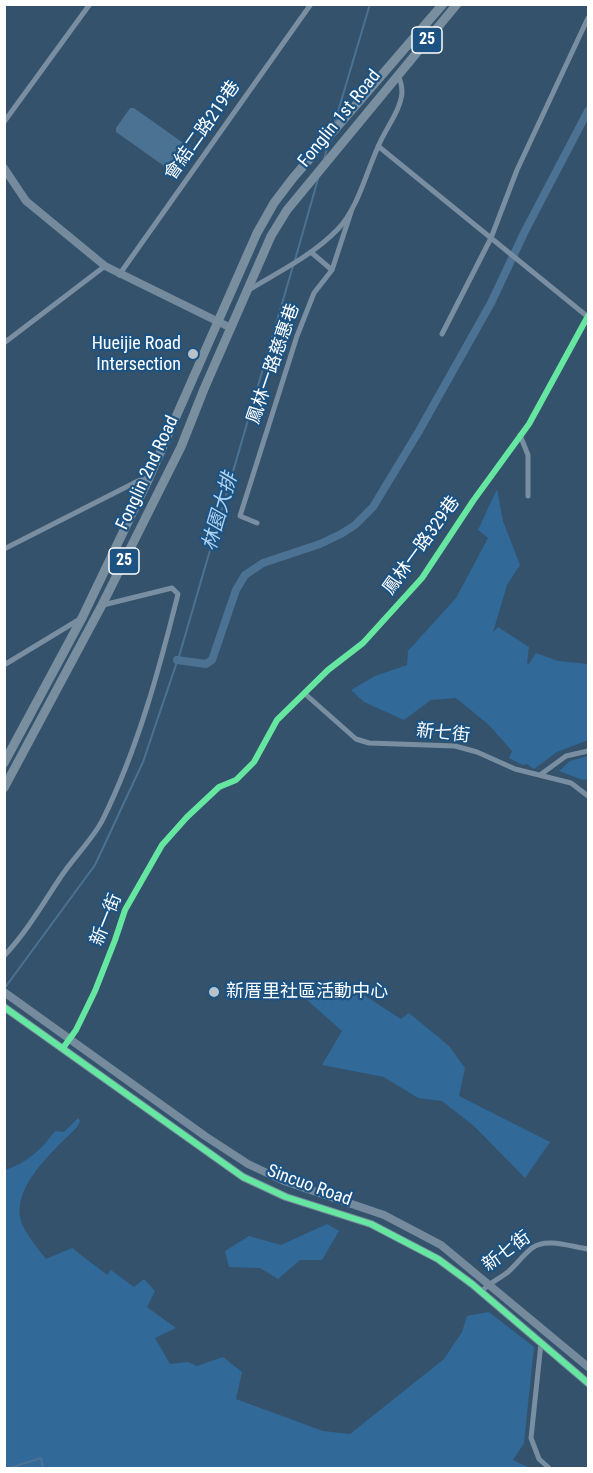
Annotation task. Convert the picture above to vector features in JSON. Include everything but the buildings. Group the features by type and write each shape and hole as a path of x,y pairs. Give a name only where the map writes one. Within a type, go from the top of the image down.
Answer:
{"main road":[{"name":"Fonglin 1st Road","path":"217,321 257,233 281,195 443,4"},
{"name":"Fonglin 1st Road","path":"247,292 271,236 287,210 457,4"},
{"name":"25","path":"231,328 247,292"},
{"name":"Fonglin 2nd Road","path":"4,763 82,618 148,478 217,321"},
{"name":"Fonglin 2nd Road","path":"4,788 102,605 182,447 231,328"}],"street":[{"path":"4,122 90,4"},
{"name":"會結二路219巷","path":"119,275 311,4"},
{"path":"442,333 491,238 517,170 588,18"},
{"path":"247,292 312,253 339,228 352,209 378,146 398,108 402,92 398,75"},
{"path":"378,146 588,316"},
{"path":"4,168 26,201 105,266 119,275 231,328"},
{"name":"鳳林一路慈惠巷","path":"257,523 240,516 297,336 314,293 332,270 352,209"},
{"path":"312,253 332,270"},
{"path":"4,343 105,266"},
{"name":"鳳林一路329巷","path":"219,787 236,780 254,762 277,720 328,670 363,643 422,578 473,501 529,424 588,316"},
{"path":"520,435 528,455 528,496"},
{"path":"4,549 148,478"},
{"path":"4,956 19,941 70,863 102,822 122,777 150,699 178,594 172,588 102,605"},
{"path":"4,665 82,618"},
{"name":"新七街","path":"304,693 356,739 369,743 455,746 477,752 515,769 571,783 588,796"},
{"path":"540,775 566,756 588,751"},
{"name":"新一街","path":"63,1048 94,991 125,910 162,845 219,787"},
{"name":"Sincuo Road","path":"4,992 205,1136 248,1164 284,1181 384,1215 441,1245 588,1367"},
{"name":"Sincuo Road","path":"4,1007 243,1177 286,1197 371,1224 438,1259 481,1292 588,1383"},
{"name":"新七街","path":"481,1292 489,1283 507,1273 539,1244 548,1243 588,1249"},
{"path":"522,1327 531,1318"},
{"path":"541,1343 531,1438 539,1459 549,1468"}],"shaded area":[{"path":"130,108 134,108 193,150 178,172 174,173 116,132 116,128"},
{"path":"497,489 503,521 520,565 507,585 493,632 498,627 529,647 527,663 529,664 536,653 558,661 588,664 588,740 557,752 534,769 509,758 512,751 489,725 456,698 431,700 404,720 364,702 351,690 375,676 407,665 408,651 456,598 488,538 478,530"},
{"path":"588,756 588,779 583,780 559,771 570,761"},
{"path":"348,985 401,1019 409,1013 449,1046 465,1068 459,1096 550,1142 525,1178 474,1126 442,1101 418,1098 384,1077 322,1065 342,1031 307,1000 317,987"},
{"path":"78,1118 80,1121 77,1127 45,1160 26,1186 21,1200 20,1214 24,1228 46,1259 72,1248 107,1275 111,1270 134,1287 144,1279 155,1291 147,1307 176,1328 155,1338 170,1364 188,1362 197,1366 223,1357 242,1372 236,1399 323,1431 350,1434 444,1359 462,1332 467,1316 489,1312 534,1347 524,1443 513,1460 530,1468 5,1468 5,1170 27,1160 55,1131 64,1132"},
{"path":"327,1224 339,1231 322,1260 300,1260 278,1279 260,1268 229,1267 225,1251 249,1236 281,1245"}],"waterway":[{"name":"林園大排","path":"334,125 370,4"},
{"path":"177,660 206,664 212,660 236,590 245,575 263,563 320,544 341,534 355,525 373,507 491,303 525,231 588,111"},
{"name":"林園大排","path":"324,159 329,142"},
{"name":"林園大排","path":"295,260 318,179"},
{"name":"林園大排","path":"4,989 95,865 143,762 180,653 293,266"},
{"path":"10,1468 41,1458 43,1468"}],"cycle path":[{"path":"63,1048 76,1030 95,991 125,910 162,845 219,787 236,780 254,762 277,720 328,670 363,643 422,578 473,501 529,424 588,316"},
{"path":"4,1007 243,1177 286,1197 371,1224 438,1259 472,1284 588,1383"}],"place":[{"name":"Hueijie Road Intersection","path":"193,354"},
{"name":"新厝里社區活動中心","path":"214,992"}]}
